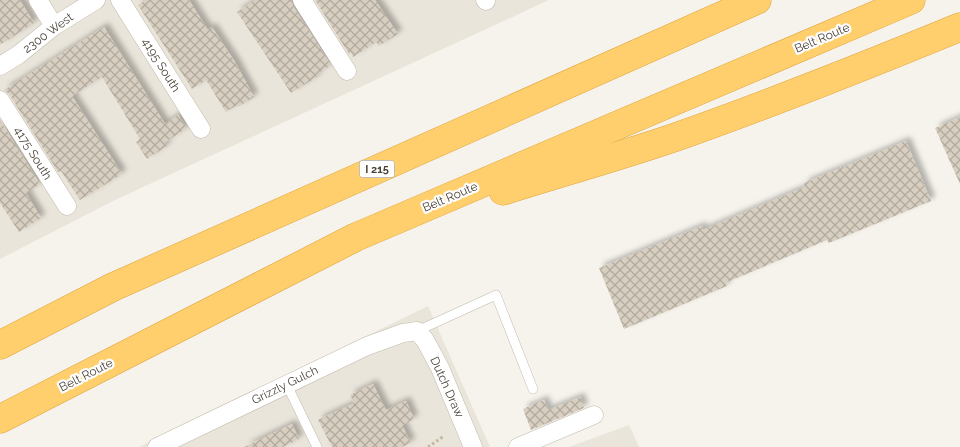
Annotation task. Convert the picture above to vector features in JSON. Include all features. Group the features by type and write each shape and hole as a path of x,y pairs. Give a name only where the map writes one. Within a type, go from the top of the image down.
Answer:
{"highway":[{"name":"I 215","path":"0,345 122,283 757,0"},
{"name":"Belt Route","path":"0,419 356,237 911,0"},
{"path":"356,237 671,138 796,93 960,27"}],"street":[{"path":"38,0 54,26"},
{"name":"2300 West","path":"0,66 18,55 54,26 96,0"},
{"name":"4195 South","path":"120,0 201,129"},
{"path":"302,0 347,71"},
{"name":"4175 South","path":"0,100 67,206"},
{"name":"Grizzly Gulch","path":"157,447 367,346 403,333 417,331"},
{"name":"Dutch Draw","path":"417,331 425,340 440,368 474,447"},
{"path":"518,447 594,415"}],"lane":[{"path":"417,331 496,295 532,388"},
{"path":"286,385 317,447"}],"path":[{"path":"428,447 444,436"}],"shaded area":[{"path":"0,0 549,0 115,200 0,259"},
{"path":"428,306 490,447 139,447"},
{"path":"629,425 639,447 569,447"}],"building":[{"path":"0,0 20,0 34,23 0,45"},
{"path":"146,0 189,0 208,30 212,27 235,62 254,97 226,112 206,80 192,89 138,5"},
{"path":"256,0 291,0 331,65 316,75 317,77 291,93 237,12"},
{"path":"315,0 375,0 398,34 379,46 376,42 353,57 351,53 349,54"},
{"path":"104,27 165,124 178,115 187,128 164,143 167,146 147,159 136,142 140,139 102,77 72,96 122,174 80,200 61,171 58,172 9,94 4,90"},
{"path":"960,117 960,184 935,128"},
{"path":"0,120 40,184 26,193 41,218 19,232 0,203"},
{"path":"906,141 931,201 829,243 827,240 725,283 727,286 624,329 599,268 702,226 703,230 805,187 804,183"},
{"path":"373,384 386,410 406,401 414,419 402,425 411,443 402,447 332,447 318,420 354,403 350,395"},
{"path":"580,397 584,408 531,430 523,409 544,400 548,410"},
{"path":"292,424 299,439 283,447 244,447"}]}
